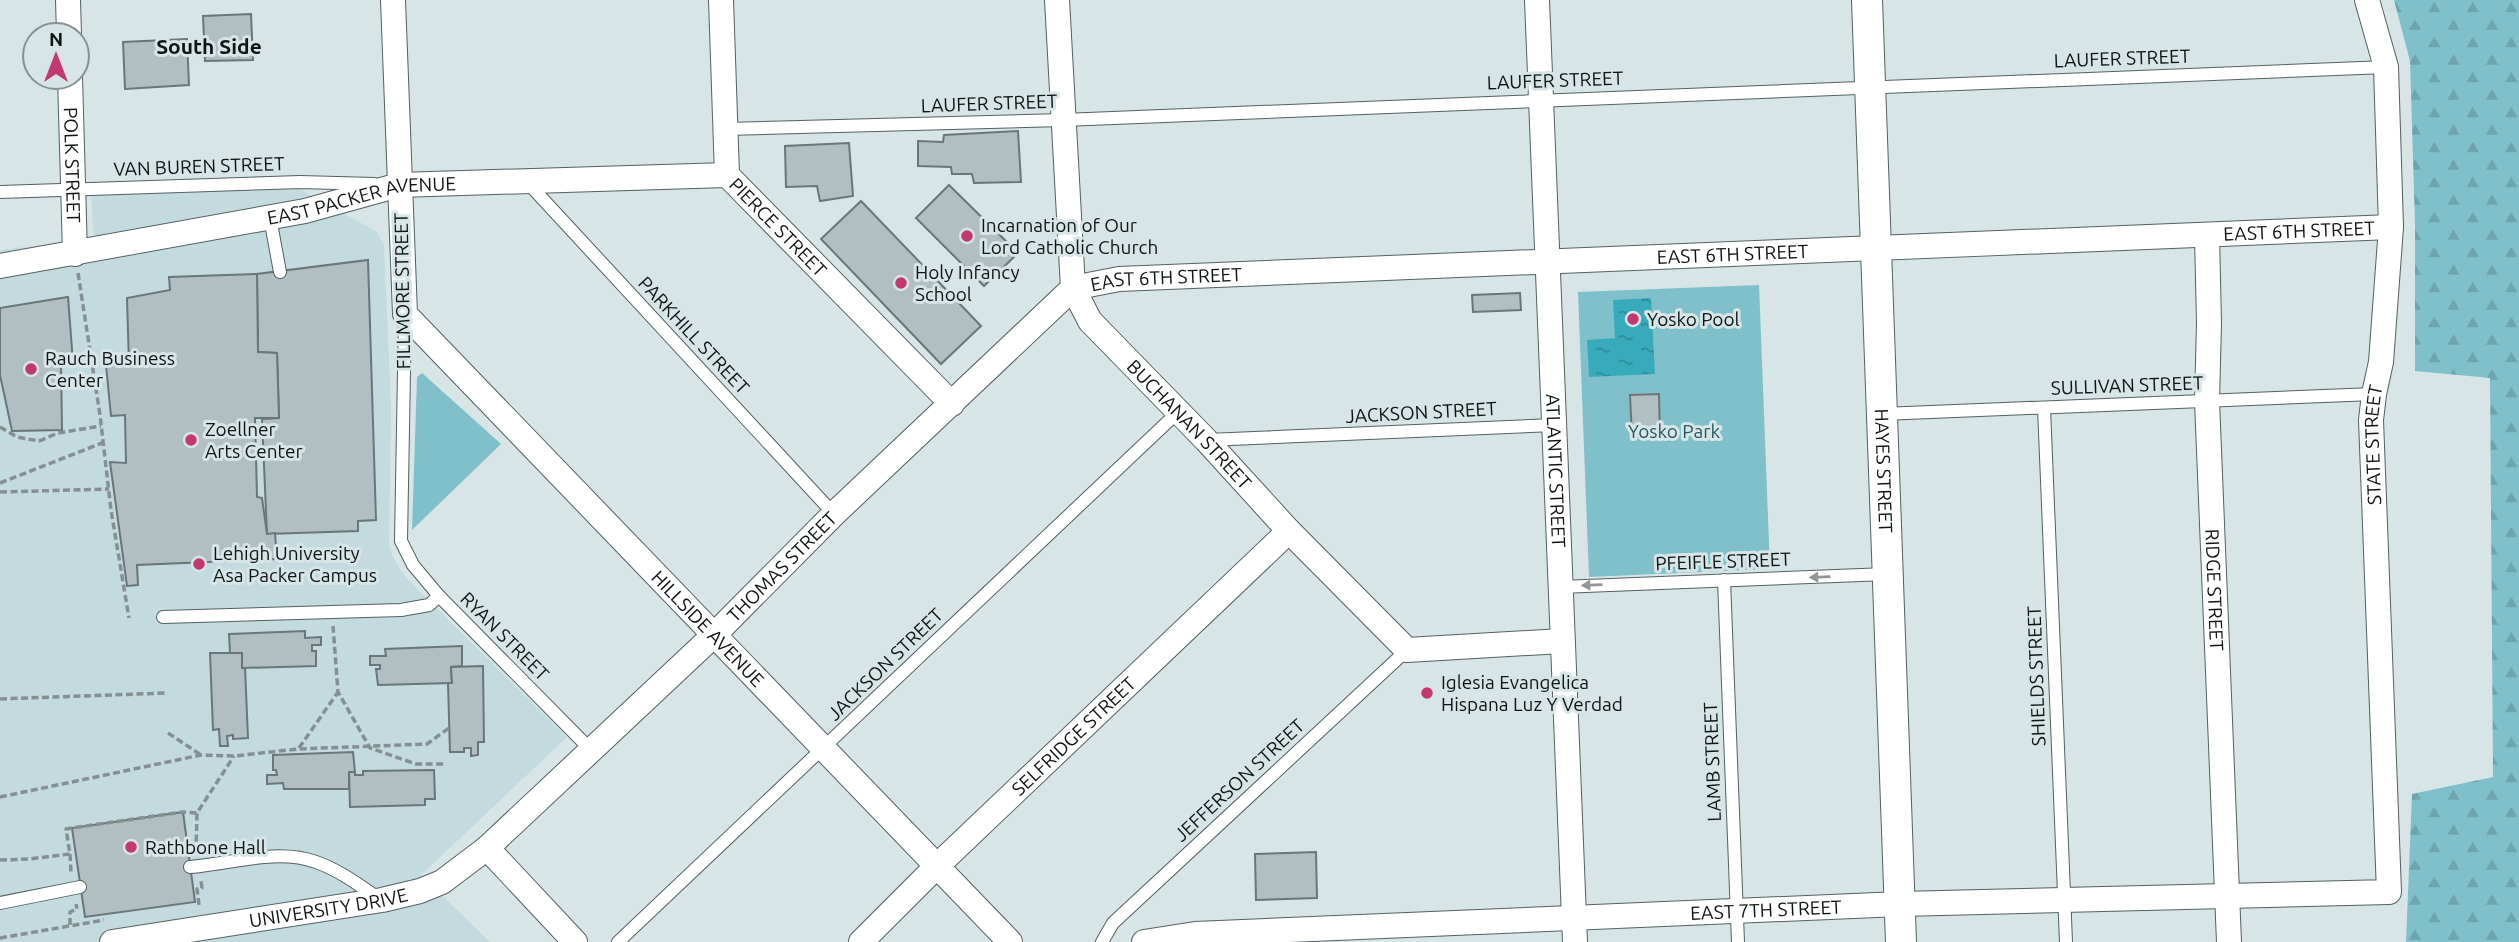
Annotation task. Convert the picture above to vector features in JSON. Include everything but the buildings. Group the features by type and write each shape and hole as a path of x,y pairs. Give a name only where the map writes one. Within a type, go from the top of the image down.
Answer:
{"street":[{"path":"68,0 69,21"},
{"name":"FILLMORE STREET","path":"394,0 405,314"},
{"name":"PIERCE STREET","path":"721,0 727,175 952,404"},
{"name":"BUCHANAN STREET","path":"1057,0 1073,288 1090,321 1206,440 1289,531 1407,650"},
{"name":"ATLANTIC STREET","path":"1537,0 1574,930"},
{"name":"HAYES STREET","path":"1867,0 1902,942"},
{"name":"STATE STREET","path":"2367,0 2386,67 2391,227 2381,362 2371,420 2389,892"},
{"name":"POLK STREET","path":"70,91 75,254"},
{"name":"EAST PACKER AVENUE","path":"0,266 305,211 399,185 727,175"},
{"name":"EAST 6TH STREET","path":"1073,288 1119,279 2391,227"},
{"name":"RIDGE STREET","path":"2207,236 2207,401 2229,942"},
{"name":"THOMAS STREET","path":"457,873 593,751 714,635 834,514 1073,288"},
{"name":"HILLSIDE AVENUE","path":"405,314 1010,942"},
{"name":"SELFRIDGE STREET","path":"861,942 937,866 1289,531"},
{"path":"1407,650 1562,641"},
{"path":"487,848 575,942"},
{"name":"UNIVERSITY DRIVE","path":"112,942 382,900 420,891 457,873"},
{"name":"EAST 7TH STREET","path":"1144,942 1428,929 1574,930 1737,911 1900,904 2389,892"}],"lane":[{"name":"LAUFER STREET","path":"725,129 1063,120 2386,67"},
{"name":"PARKHILL STREET","path":"526,181 834,514"},
{"name":"VAN BUREN STREET","path":"0,192 300,182 399,185"},
{"path":"270,218 280,272"},
{"name":"FILLMORE STREET","path":"401,541 405,314"},
{"name":"SULLIVAN STREET","path":"1882,414 2374,394"},
{"name":"SHIELDS STREET","path":"2044,408 2066,942"},
{"name":"JACKSON STREET","path":"618,942 1178,412"},
{"name":"JACKSON STREET","path":"1206,440 1554,425"},
{"name":"RYAN STREET","path":"401,541 413,565 439,596 593,751"},
{"name":"PFEIFLE STREET","path":"1560,587 1888,574"},
{"name":"LAMB STREET","path":"1724,580 1738,942"},
{"path":"163,617 417,608 429,605 439,596"},
{"name":"JEFFERSON STREET","path":"1102,942 1113,923 1407,650"},
{"path":"194,867 259,857 314,861 334,870 382,900"},
{"path":"0,903 80,887"}],"path":[{"path":"75,254 129,618"},
{"path":"0,427 17,438 39,441 58,433 101,426"},
{"path":"0,483 103,442"},
{"path":"0,492 109,489"},
{"path":"331,612 338,692 370,748 416,764 444,764"},
{"path":"298,749 338,692"},
{"path":"0,699 167,693"},
{"path":"0,797 201,755 234,756 298,749 427,744 449,728"},
{"path":"168,733 201,755"},
{"path":"199,905 197,889 202,888 194,867 197,813 234,756"},
{"path":"0,860 70,854 66,829 183,812 197,813"}],"shaded area":[{"name":"Lehigh University Asa Packer Campus","path":"291,187 300,189 377,232 384,245 391,408 389,546 393,557 413,585 567,737 421,875 490,942 0,942 0,250 94,239 91,193"}],"green space":[{"path":"2394,0 2519,0 2519,942 2406,942 2412,794 2493,777 2490,378 2415,371 2415,224 2410,61"},
{"name":"Yosko Park","path":"1759,285 1770,569 1589,577 1578,292"},
{"path":"422,373 501,444 412,530 417,377"}],"water":[{"name":"Yosko Pool","path":"1651,298 1655,374 1589,377 1587,340 1615,338 1613,300"}],"place":[{"name":"Incarnation of Our Lord Catholic Church","path":"967,236"},
{"name":"Holy Infancy School","path":"901,283"},
{"name":"Yosko Pool","path":"1633,319"},
{"name":"Rauch Business Center","path":"31,369"},
{"name":"Zoellner Arts Center","path":"191,440"},
{"name":"Lehigh University Asa Packer Campus","path":"199,564"},
{"name":"Iglesia Evangelica Hispana Luz Y Verdad","path":"1427,693"},
{"name":"Rathbone Hall","path":"131,847"}],"district":[{"name":"South Side","path":"209,46"}]}
